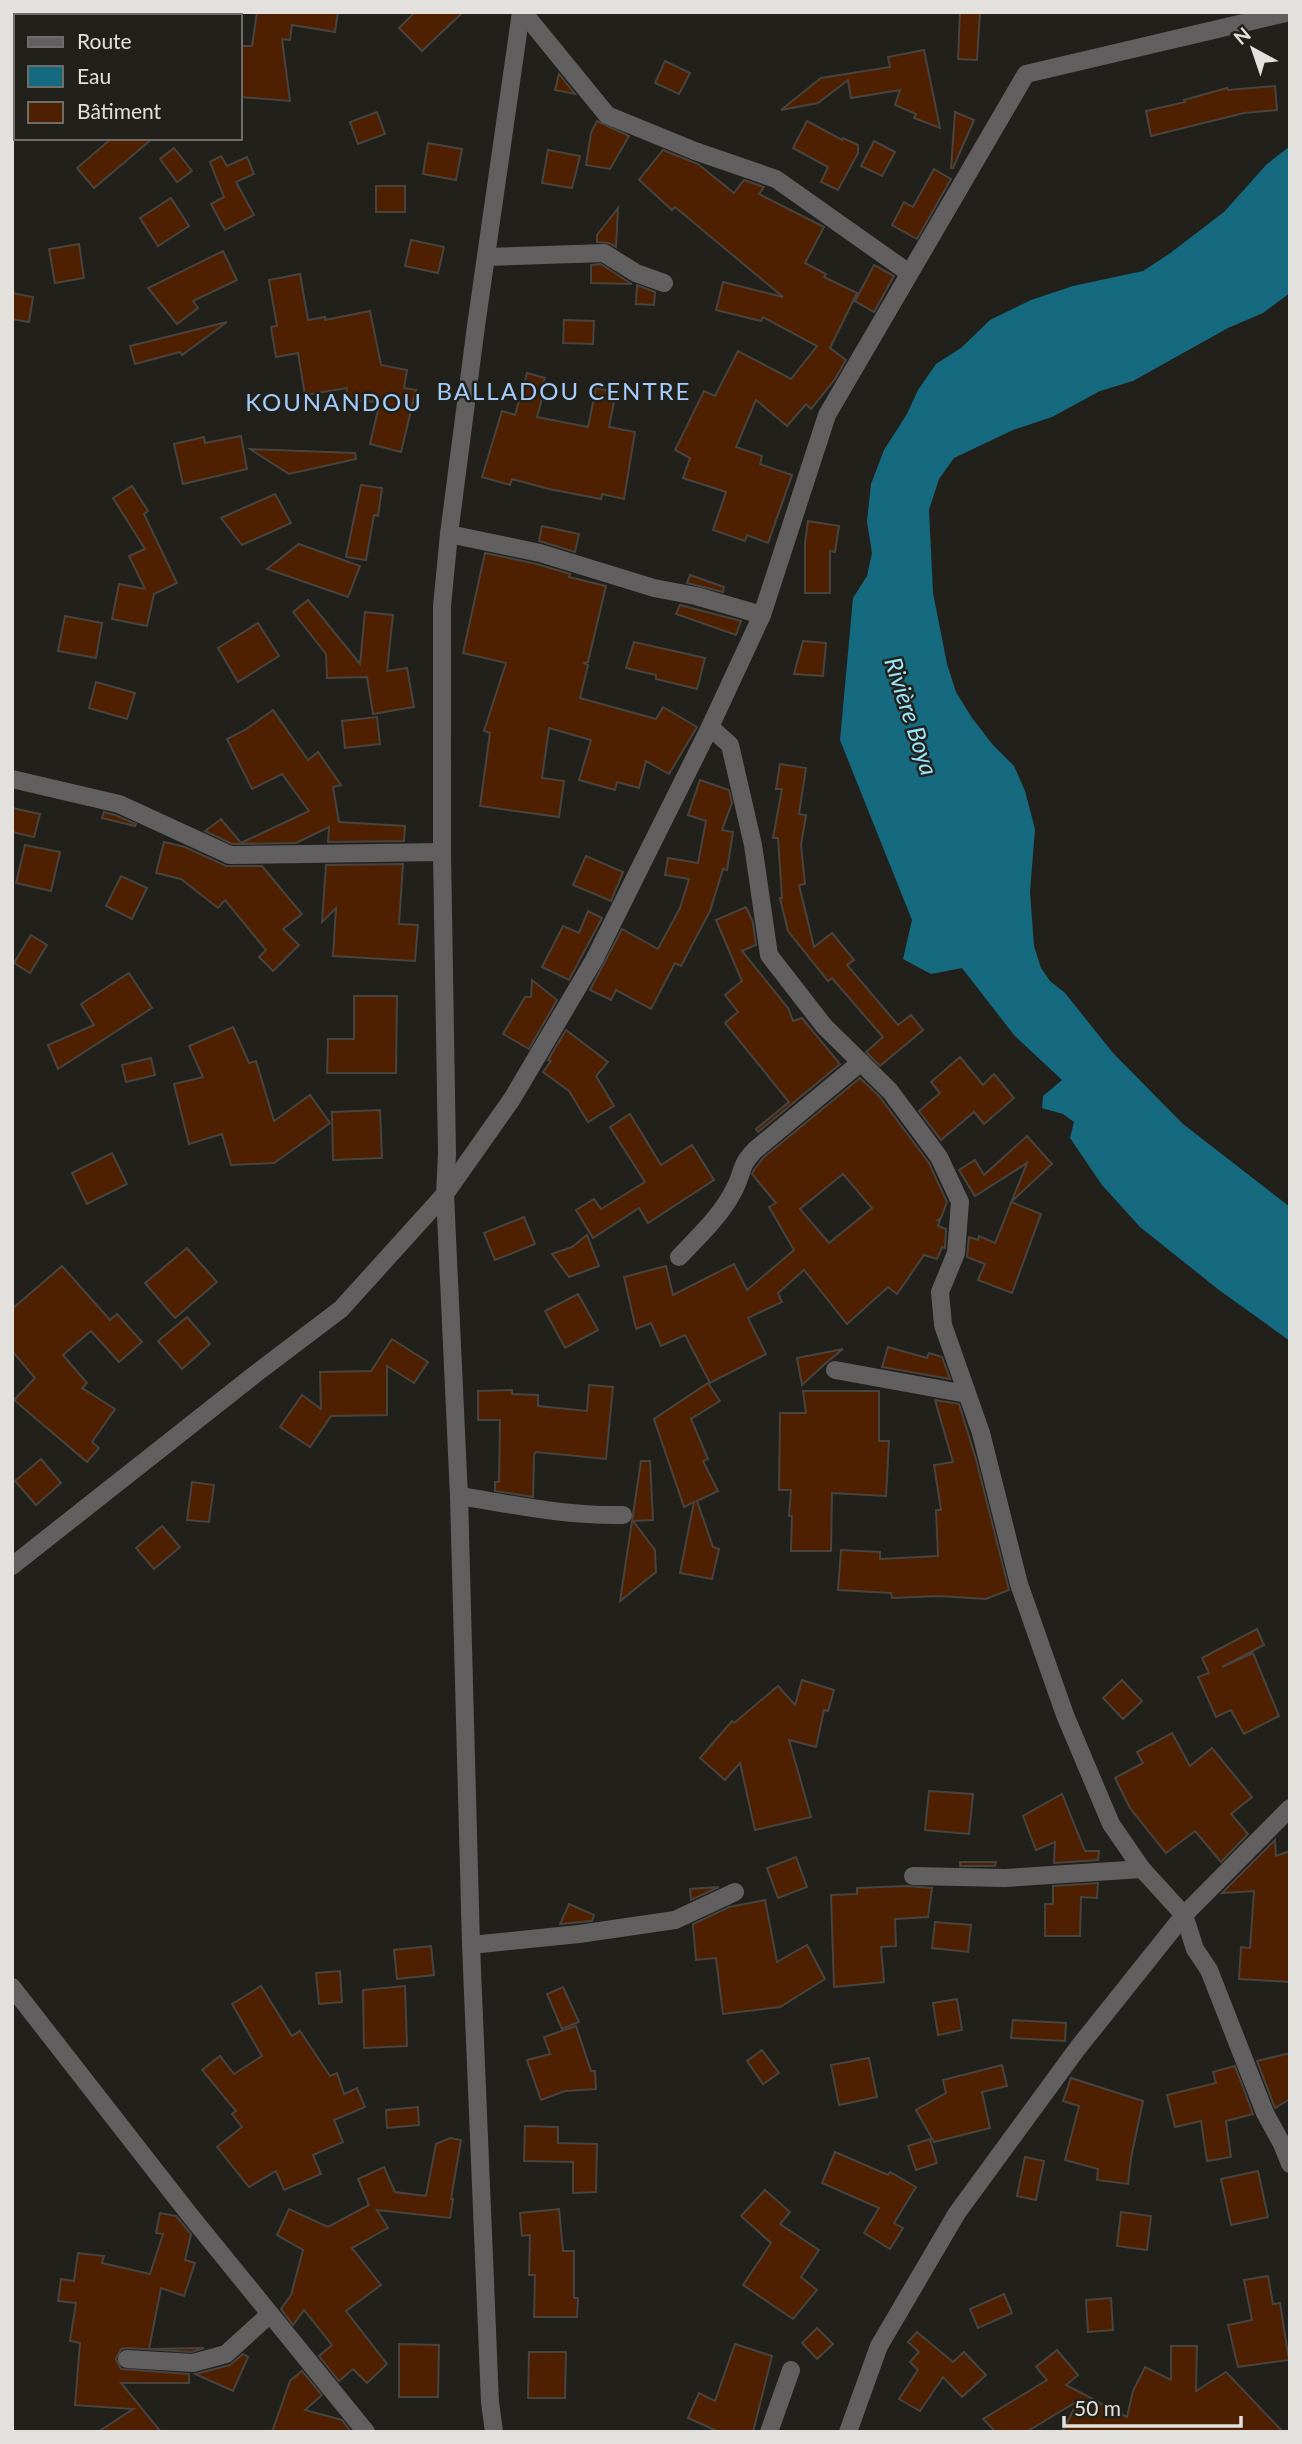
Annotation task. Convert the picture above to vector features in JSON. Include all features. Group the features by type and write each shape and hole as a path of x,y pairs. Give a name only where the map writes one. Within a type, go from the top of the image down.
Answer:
{"street":[{"path":"494,2432 471,1945 459,1496 445,1195 447,1154 442,852 442,606 486,257 522,12"},
{"path":"522,12 607,115 695,151 776,179 909,273"},
{"path":"12,1566 341,1309 445,1195 512,1099 594,960 710,727 762,615 827,415 1026,74 1290,12"},
{"path":"486,257 604,253 636,272 664,283"},
{"path":"449,534 540,553 654,588 696,596 762,615"},
{"path":"710,727 730,745 753,845 769,955 824,1026 890,1091 939,1157 960,1202 956,1253 940,1292 943,1325 981,1433 1019,1584 1065,1715 1111,1824 1142,1869 1184,1915 1195,1949 1209,1970 1265,2113 1290,2164"},
{"path":"12,779 119,804 230,855 442,852"},
{"path":"679,1257 709,1226 735,1188 743,1163 755,1150 861,1062"},
{"path":"835,1370 967,1394"},
{"path":"459,1496 581,1516 623,1515"},
{"path":"848,2432 879,2346 957,2213 1077,2049 1184,1915 1290,1808"},
{"path":"913,1876 1004,1878 1142,1869"},
{"path":"471,1945 579,1934 675,1920 735,1892"},
{"path":"12,1987 366,2432"},
{"path":"127,2359 193,2363 226,2354 270,2314"},
{"path":"769,2432 791,2370"}],"water":[{"name":"Rivière Boya","path":"1290,146 1290,293 1263,313 1228,328 1133,381 1100,391 1052,417 1013,430 954,458 939,479 929,510 933,593 947,664 956,692 993,745 1014,766 1025,791 1035,829 1030,892 1034,946 1041,968 1050,981 1065,993 1113,1053 1183,1124 1290,1207 1290,1341 1219,1290 1140,1227 1102,1185 1070,1138 1074,1122 1063,1114 1042,1108 1043,1096 1062,1080 1014,1035 962,968 931,974 903,959 912,920 840,740 853,598 867,576 872,553 867,522 871,484 884,450 936,364 961,348 990,320 1031,300 1073,286 1143,271 1224,212 1266,165"}],"building":[{"path":"257,12 338,12 335,32 292,25 290,40 282,39 290,101 242,97 242,46 252,46"},
{"path":"415,12 463,12 422,51 399,28"},
{"path":"960,12 980,12 977,60 958,59"},
{"path":"924,50 940,128 914,118 916,114 895,105 900,90 851,98 848,80 818,103 781,110 821,78 890,67 888,57"},
{"path":"665,61 690,73 679,94 655,83"},
{"path":"559,74 575,94 555,90"},
{"path":"1275,86 1277,110 1244,113 1151,136 1146,111 1227,88"},
{"path":"377,112 385,134 358,144 350,122"},
{"path":"955,112 974,120 951,168"},
{"path":"597,121 629,136 610,169 586,165 591,133"},
{"path":"807,121 842,140 843,138 858,145 858,153 838,190 821,182 828,167 793,148"},
{"path":"110,140 151,140 94,188 77,168"},
{"path":"874,141 895,152 882,176 861,166"},
{"path":"428,143 462,149 456,180 423,174"},
{"path":"174,148 192,171 177,182 160,159"},
{"path":"548,150 580,156 572,188 542,183"},
{"path":"663,150 698,164 734,193 744,180 764,187 759,194 824,227 805,263 826,274 824,277 857,293 830,348 846,360 835,379 811,409 806,404 787,426 756,400 736,447 762,456 760,464 792,475 768,543 747,535 745,541 713,530 726,492 683,478 690,458 675,450 704,391 715,396 738,351 791,379 817,346 763,317 761,321 716,310 723,282 783,297 675,207 672,210 639,180"},
{"path":"221,156 227,166 247,157 254,174 236,182 254,215 225,230 211,204 224,197 210,162"},
{"path":"934,169 951,179 917,239 892,225 904,202 913,207"},
{"path":"376,186 405,186 405,212 376,212"},
{"path":"171,198 189,226 158,246 140,218"},
{"path":"618,208 616,247 597,242 597,235"},
{"path":"411,240 444,247 438,273 405,266"},
{"path":"79,244 84,278 55,283 49,249"},
{"path":"223,251 237,280 193,301 198,308 177,324 148,288"},
{"path":"601,264 632,284 591,283 591,265"},
{"path":"874,265 894,276 874,312 855,301"},
{"path":"300,274 308,320 325,317 325,320 370,311 381,365 407,370 404,388 416,390 401,452 370,444 380,402 346,400 347,388 305,395 298,353 276,357 271,327 277,326 269,280"},
{"path":"637,285 655,292 654,305 636,304"},
{"path":"12,293 33,297 29,322 12,319"},
{"path":"564,320 594,321 593,344 563,343"},
{"path":"227,322 182,355 180,352 135,364 130,346"},
{"path":"527,373 545,378 537,417 588,427 596,388 616,392 609,427 635,432 624,499 602,494 601,499 512,479 510,485 482,477 502,411 515,415"},
{"path":"241,436 247,469 183,484 174,444 204,437 205,443"},
{"path":"250,449 355,453 356,459 289,474"},
{"path":"361,485 382,488 378,516 374,515 366,560 346,557"},
{"path":"132,486 148,511 144,514 177,583 154,594 147,626 112,619 119,584 145,589 129,556 145,549 113,498"},
{"path":"275,494 291,523 242,545 221,518"},
{"path":"808,521 839,526 835,552 830,551 830,593 805,593"},
{"path":"542,526 579,534 575,552 539,541"},
{"path":"299,544 360,566 348,597 267,569"},
{"path":"485,553 537,564 570,574 569,577 606,586 588,662 584,663 588,665 580,698 656,719 663,707 697,727 669,774 646,761 639,788 617,782 615,790 579,780 591,740 549,728 542,778 564,781 559,817 480,806 490,733 484,731 506,663 463,653"},
{"path":"690,575 724,587 723,592 687,583"},
{"path":"308,600 360,664 365,612 393,615 387,671 407,668 414,707 373,714 367,677 327,678 326,654 293,612"},
{"path":"680,605 741,621 736,635 676,614"},
{"path":"65,616 102,623 96,658 58,651"},
{"path":"258,623 279,656 238,682 218,648"},
{"path":"803,641 826,643 823,676 794,674"},
{"path":"634,642 705,658 697,689 626,668"},
{"path":"96,682 135,693 127,719 89,708"},
{"path":"273,710 308,760 318,752 341,785 333,787 339,822 405,826 404,841 328,842 329,827 296,843 232,844 205,831 221,819 241,843 309,811 282,774 252,789 227,739"},
{"path":"377,717 380,744 345,748 342,721"},
{"path":"780,764 806,768 799,814 806,815 801,845 805,884 799,885 814,947 832,933 854,960 847,965 898,1025 911,1015 923,1030 880,1066 866,1052 883,1037 832,978 828,981 788,931 780,898 778,838 773,838 782,789 776,789"},
{"path":"700,780 729,790 732,803 722,830 733,832 727,870 723,869 710,911 681,966 675,963 651,1009 616,990 611,1000 590,990 622,929 658,949 680,908 689,879 665,875 668,858 698,863 706,821 688,815"},
{"path":"12,808 40,814 34,837 12,832"},
{"path":"104,812 136,824 135,826 102,818"},
{"path":"164,842 185,847 226,866 262,866 302,914 283,929 299,945 273,971 259,957 266,950 225,900 218,908 181,879 156,873"},
{"path":"25,845 60,852 51,891 16,883"},
{"path":"586,856 623,872 611,901 573,885"},
{"path":"403,864 399,924 418,925 415,961 333,956 336,908 322,922 326,865"},
{"path":"121,876 147,888 132,919 106,906"},
{"path":"746,907 753,922 756,945 742,951 788,1008 793,1021 802,1018 840,1064 758,1132 756,1129 789,1102 725,1023 738,1012 725,995 742,981 716,920"},
{"path":"588,911 602,918 569,980 542,967 563,926 579,933"},
{"path":"31,935 47,945 30,973 14,963"},
{"path":"129,973 152,1008 58,1069 48,1045 94,1025 81,1004"},
{"path":"532,980 557,1000 529,1049 503,1034 525,997 531,997"},
{"path":"354,996 397,996 396,1073 327,1073 328,1039 354,1039"},
{"path":"233,1027 249,1063 256,1061 274,1121 310,1095 330,1123 274,1163 231,1165 222,1134 189,1144 174,1084 203,1077 189,1046"},
{"path":"566,1030 608,1062 596,1076 614,1106 588,1122 569,1091 543,1072"},
{"path":"960,1057 983,1085 994,1074 1014,1098 984,1124 974,1112 941,1140 919,1111 940,1093 931,1082"},
{"path":"151,1058 155,1075 126,1082 122,1065"},
{"path":"860,1078 879,1096 929,1163 947,1202 938,1220 938,1226 946,1229 945,1248 942,1247 937,1259 924,1255 897,1294 888,1287 847,1324 804,1270 778,1293 782,1302 748,1318 766,1354 710,1383 685,1335 661,1346 651,1323 636,1329 624,1277 666,1266 673,1295 734,1264 747,1290 794,1250 769,1207 776,1203 752,1174 763,1158","holes":["843,1174 872,1208 829,1243 800,1209"]},
{"path":"380,1110 382,1158 333,1160 332,1112"},
{"path":"630,1114 661,1165 692,1145 714,1180 648,1223 639,1208 593,1238 576,1210 594,1199 601,1209 645,1182 610,1127"},
{"path":"1027,1136 1052,1164 1012,1201 1027,1163 975,1196 959,1170 975,1160 984,1175"},
{"path":"112,1153 127,1184 87,1204 72,1173"},
{"path":"1011,1202 1041,1214 1012,1293 978,1280 985,1264 967,1257 969,1237 978,1240 979,1236 995,1243"},
{"path":"524,1217 535,1244 495,1260 484,1233"},
{"path":"587,1235 599,1266 569,1277 552,1254 572,1247"},
{"path":"187,1248 217,1282 175,1318 145,1283"},
{"path":"62,1266 110,1320 117,1314 142,1342 119,1362 91,1331 63,1355 87,1383 82,1388 115,1409 92,1442 99,1448 87,1462 14,1400 35,1378 12,1351 12,1309"},
{"path":"578,1294 598,1330 565,1348 545,1311"},
{"path":"187,1317 210,1344 182,1369 158,1341"},
{"path":"392,1339 428,1362 414,1383 387,1366 387,1415 331,1416 310,1447 280,1427 302,1395 321,1409 320,1372 371,1371"},
{"path":"888,1347 927,1358 929,1353 942,1357 950,1379 882,1367"},
{"path":"843,1349 827,1362 802,1385 797,1358"},
{"path":"708,1383 720,1401 691,1419 708,1459 703,1461 718,1491 697,1501 713,1547 719,1549 712,1579 680,1573 694,1502 684,1507 654,1419"},
{"path":"589,1385 613,1387 606,1459 536,1452 533,1497 495,1491 495,1482 499,1482 500,1420 478,1420 478,1391 512,1390 512,1394 538,1395 538,1406 587,1411"},
{"path":"803,1391 879,1391 879,1441 889,1441 886,1496 832,1493 831,1551 791,1551 791,1490 779,1490 780,1413 806,1413"},
{"path":"935,1400 959,1404 976,1459 1009,1590 986,1599 939,1596 892,1598 891,1593 838,1590 841,1550 880,1552 880,1559 938,1556 936,1510 941,1510 934,1465 953,1462"},
{"path":"41,1459 61,1483 36,1505 15,1481"},
{"path":"641,1461 650,1461 653,1520 633,1521 655,1550 656,1572 620,1601"},
{"path":"192,1482 214,1485 209,1522 187,1520"},
{"path":"162,1526 180,1547 154,1569 136,1548"},
{"path":"1257,1629 1264,1645 1222,1667 1253,1653 1279,1716 1244,1734 1231,1710 1216,1717 1198,1677 1209,1673 1202,1658"},
{"path":"802,1680 834,1690 828,1711 824,1710 816,1747 789,1740 811,1817 755,1830 740,1763 725,1780 700,1758 732,1721 734,1723 778,1686 795,1705"},
{"path":"1122,1680 1142,1701 1123,1719 1103,1698"},
{"path":"1172,1733 1190,1766 1212,1748 1252,1797 1231,1814 1248,1834 1221,1862 1195,1831 1166,1853 1130,1808 1115,1778 1143,1763 1137,1752"},
{"path":"929,1791 973,1794 969,1834 925,1830"},
{"path":"1062,1794 1085,1851 1099,1851 1098,1860 1054,1863 1055,1842 1036,1850 1023,1816"},
{"path":"1275,1840 1276,1856 1290,1851 1290,1982 1239,1979 1241,1947 1250,1948 1254,1891 1222,1893"},
{"path":"796,1857 807,1887 778,1898 767,1868"},
{"path":"960,1862 996,1862 995,1866 960,1866"},
{"path":"1098,1883 1097,1898 1081,1897 1080,1936 1045,1936 1045,1904 1053,1904 1053,1886"},
{"path":"719,1887 691,1900 690,1889"},
{"path":"857,1888 932,1888 928,1917 895,1919 896,1946 881,1947 884,1982 834,1987 831,1895 857,1894"},
{"path":"765,1900 777,1962 807,1945 825,1979 780,2007 723,2014 716,1958 696,1960 693,1924 729,1907"},
{"path":"569,1904 594,1915 592,1921 560,1924"},
{"path":"935,1922 971,1925 968,1952 932,1948"},
{"path":"431,1946 434,1975 397,1979 394,1950"},
{"path":"340,1971 342,2002 319,2004 316,1973"},
{"path":"261,1986 292,2036 300,2031 330,2076 337,2073 344,2094 357,2088 365,2107 334,2120 343,2142 313,2155 321,2174 284,2190 276,2171 249,2187 217,2147 242,2127 232,2114 236,2111 202,2070 220,2056 234,2074 262,2056 232,2004"},
{"path":"405,1986 407,2046 364,2048 363,1990"},
{"path":"563,1987 579,2022 562,2029 547,1994"},
{"path":"957,1999 962,2030 938,2035 933,2003"},
{"path":"1013,2020 1066,2023 1065,2041 1011,2038"},
{"path":"576,2026 591,2071 595,2071 596,2089 565,2091 541,2100 527,2060 550,2054 544,2037"},
{"path":"762,2050 779,2073 763,2084 747,2061"},
{"path":"1290,2053 1290,2099 1275,2108 1257,2061"},
{"path":"869,2058 877,2097 839,2105 831,2065"},
{"path":"1002,2065 1007,2086 982,2092 990,2128 934,2142 916,2110 946,2093 943,2080"},
{"path":"1235,2066 1253,2114 1226,2121 1231,2157 1207,2161 1201,2121 1175,2127 1167,2095 1216,2083 1213,2072"},
{"path":"1071,2078 1143,2101 1128,2184 1097,2180 1098,2169 1065,2160 1079,2106 1063,2101"},
{"path":"418,2107 419,2125 387,2128 386,2110"},
{"path":"525,2126 558,2127 558,2143 597,2144 596,2192 573,2193 573,2162 524,2161"},
{"path":"450,2138 461,2140 450,2218 377,2210 388,2228 352,2248 381,2285 346,2311 387,2364 367,2383 353,2369 339,2381 319,2356 332,2345 304,2310 293,2325 281,2309 291,2295 303,2250 277,2235 289,2209 328,2227 369,2205 358,2179 384,2167 395,2192 426,2196 436,2144"},
{"path":"930,2139 937,2163 916,2170 908,2146"},
{"path":"835,2152 888,2175 890,2172 916,2187 894,2223 903,2228 890,2249 864,2233 879,2208 822,2183"},
{"path":"1025,2157 1044,2161 1036,2200 1017,2196"},
{"path":"1258,2171 1268,2217 1231,2225 1221,2179"},
{"path":"765,2190 790,2212 780,2224 819,2250 801,2277 817,2290 793,2319 743,2285 771,2243 741,2216"},
{"path":"559,2209 563,2251 574,2251 574,2298 578,2298 577,2317 534,2317 535,2275 529,2275 530,2235 522,2236 520,2213"},
{"path":"1121,2212 1151,2216 1147,2250 1117,2246"},
{"path":"160,2213 176,2216 191,2234 185,2260 195,2263 184,2296 161,2288 149,2349 204,2348 192,2352 121,2349 116,2359 121,2369 189,2374 189,2383 121,2383 161,2432 98,2432 133,2409 75,2405 80,2343 70,2341 76,2303 58,2301 61,2279 74,2281 78,2253 104,2256 102,2263 150,2274 163,2234 156,2233"},
{"path":"1268,2276 1273,2304 1280,2303 1289,2360 1238,2367 1228,2325 1252,2320 1244,2280"},
{"path":"1004,2294 1012,2313 978,2328 970,2309"},
{"path":"1111,2298 1113,2330 1088,2332 1086,2300"},
{"path":"817,2328 833,2344 817,2359 802,2343"},
{"path":"917,2332 953,2362 964,2352 986,2375 962,2397 943,2377 920,2411 899,2399 918,2370 910,2362 919,2352 908,2342"},
{"path":"399,2344 439,2345 438,2397 399,2397"},
{"path":"735,2344 772,2356 753,2432 719,2432 688,2418 699,2393 715,2401"},
{"path":"1171,2346 1197,2346 1196,2391 1226,2372 1283,2432 1062,2432 1078,2401 1026,2432 996,2432 983,2419 1047,2380 1036,2367 1057,2350 1078,2375 1066,2385 1127,2417 1133,2391 1145,2367 1171,2380"},
{"path":"529,2352 566,2352 565,2398 528,2398"},
{"path":"243,2354 248,2357 233,2391 195,2374 230,2365"},
{"path":"302,2371 322,2395 305,2410 342,2420 351,2432 272,2432 290,2381"}],"district":[{"name":"BALLADOU CENTRE","path":"564,390"},
{"name":"KOUNANDOU","path":"334,401"}]}
